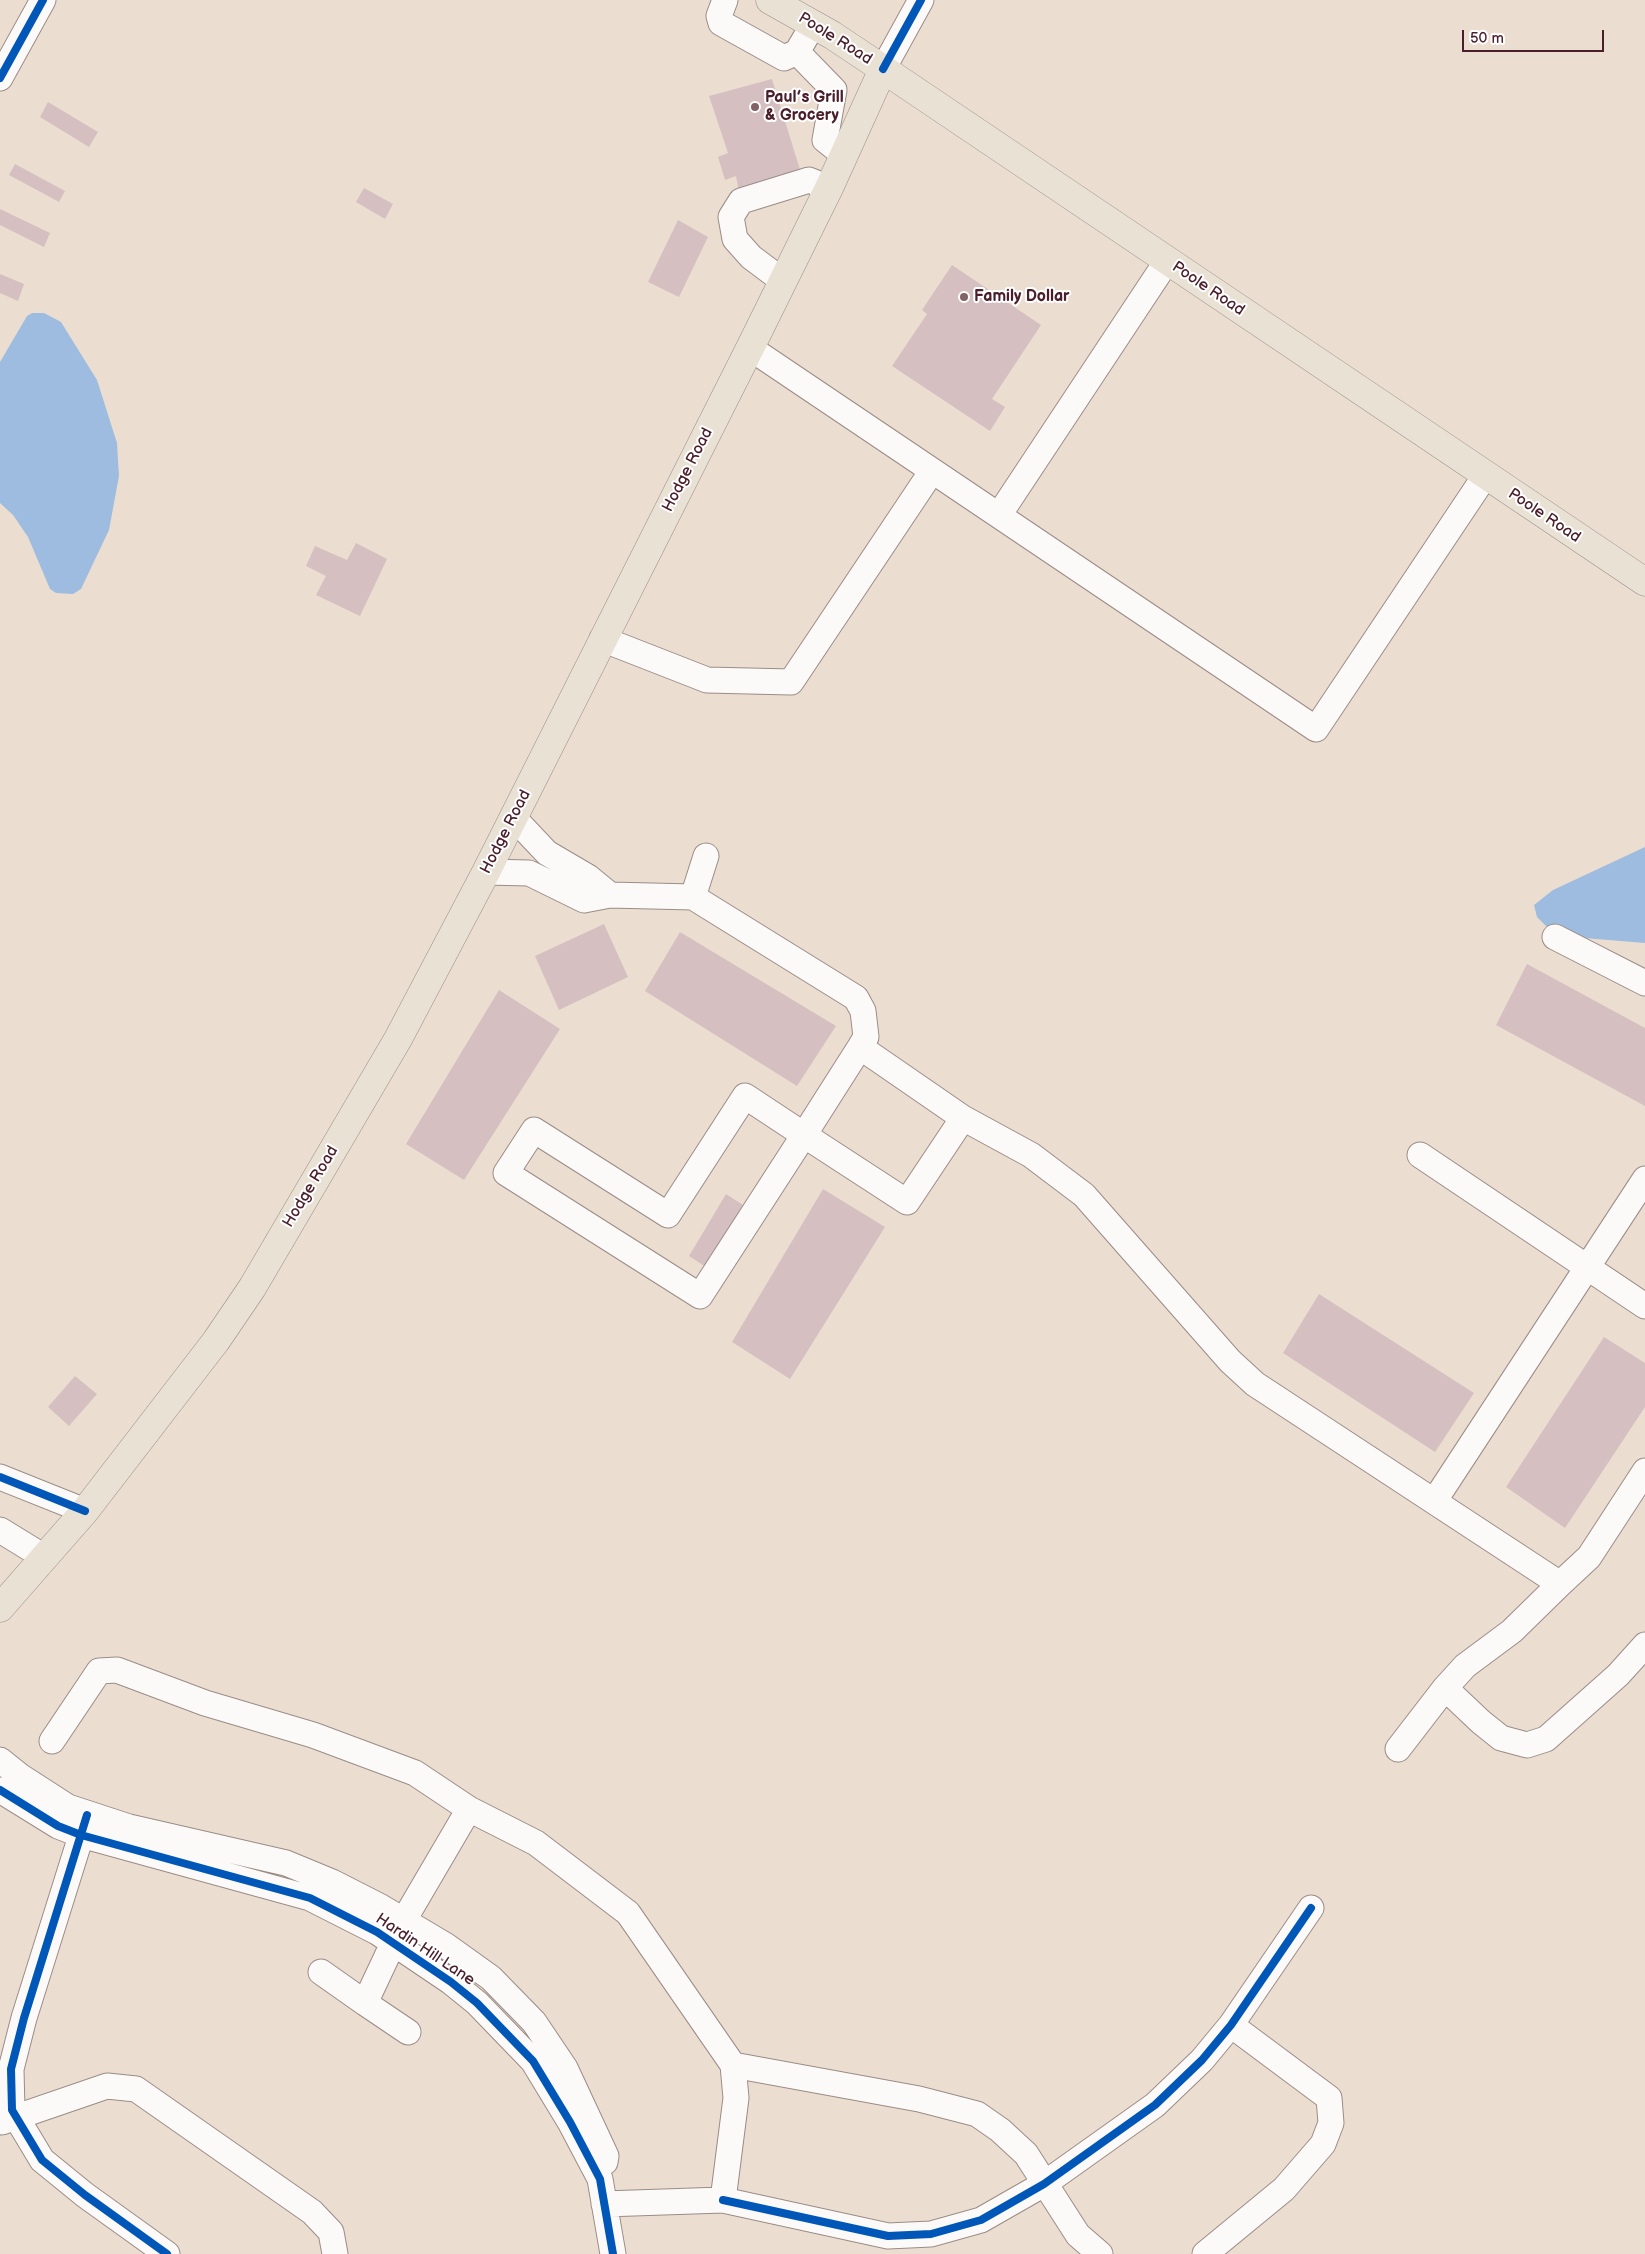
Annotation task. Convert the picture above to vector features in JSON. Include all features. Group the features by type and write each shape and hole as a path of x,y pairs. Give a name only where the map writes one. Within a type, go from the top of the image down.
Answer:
{"main road":[{"name":"Poole Road","path":"770,0 884,69 1485,476 1645,582"},
{"name":"Hodge Road","path":"0,1608 84,1511 211,1347 252,1288 398,1038 486,872 750,348 829,188 884,69"}],"street":[{"path":"0,78 43,0"},
{"path":"725,0 719,16 721,23 784,58 797,52 814,25"},
{"name":"Hodge Road","path":"884,69 922,0"},
{"path":"797,52 834,90 825,140 844,155"},
{"path":"783,281 750,257 735,239 731,217 742,201 810,180 829,188"},
{"path":"999,516 1167,261"},
{"path":"750,348 1316,729 1485,476"},
{"path":"602,639 707,680 791,682 932,471"},
{"path":"514,817 547,853 588,877 610,895"},
{"path":"693,897 706,856"},
{"path":"486,872 529,873 584,900 610,895 693,897 856,998 863,1011 866,1038 804,1135 700,1296 506,1173 534,1130 668,1215 745,1096 804,1135 907,1202 963,1118"},
{"path":"1555,938 1645,983"},
{"path":"860,1047 963,1118 1031,1155 1084,1195 1230,1361 1255,1384 1435,1500 1560,1584"},
{"path":"1420,1156 1645,1306"},
{"path":"1435,1500 1645,1179"},
{"path":"1398,1749 1445,1688 1465,1666 1512,1631 1589,1557 1645,1471"},
{"path":"0,1477 84,1511"},
{"path":"0,1530 44,1557"},
{"path":"1445,1688 1481,1722 1502,1738 1527,1745 1546,1739 1618,1675 1645,1645"},
{"path":"52,1741 99,1670 117,1670 205,1703 313,1735 415,1773 469,1809 536,1843 628,1912 733,2065 736,2098 723,2200"},
{"name":"Hardin Hill Lane","path":"0,1760 20,1776 68,1807 84,1825 310,1898 377,1932 451,1982 477,2003 533,2061 600,2179 613,2254"},
{"name":"Hardin Hill Lane","path":"0,1790 58,1826 84,1825 129,1828 286,1863 332,1882 404,1920 445,1945 491,1978 534,2022 565,2068 606,2156 600,2179"},
{"path":"365,2003 404,1920 469,1809"},
{"path":"8,2120 12,2110 11,2069 24,2018 84,1825"},
{"path":"604,2204 723,2200 888,2236 931,2234 982,2220 1044,2184 1155,2105 1202,2060 1231,2025 1310,1908"},
{"path":"321,1972 408,2032"},
{"path":"1205,2254 1284,2189 1323,2144 1331,2123 1329,2098 1231,2025"},
{"path":"733,2065 919,2099 978,2114 1000,2130 1026,2154 1078,2235 1100,2254"},
{"path":"8,2120 107,2086 136,2089 312,2212 331,2232 336,2254"},
{"path":"8,2120 42,2160 85,2195 167,2254"}],"water":[{"path":"32,313 44,313 61,322 97,380 117,443 119,476 109,530 81,589 73,594 56,593 50,589 28,537 13,515 0,503 0,362 27,316"},
{"path":"1645,847 1645,943 1584,938 1546,926 1537,917 1534,905 1553,890"}],"building":[{"path":"772,79 801,173 739,192 736,176 725,180 718,157 728,153 709,96"},
{"path":"48,102 98,132 89,147 40,117"},
{"path":"15,164 65,191 59,202 9,175"},
{"path":"364,188 393,204 385,219 356,202"},
{"path":"0,209 50,233 44,247 0,225"},
{"path":"678,220 708,237 679,297 648,282"},
{"path":"952,265 1041,325 992,399 1005,407 990,431 892,366 927,314 922,310"},
{"path":"0,274 24,284 18,301 0,293"},
{"path":"356,543 387,559 360,616 316,595 326,576 306,566 315,546 347,560"},
{"path":"604,924 628,977 559,1010 535,956"},
{"path":"680,932 836,1026 797,1086 645,991"},
{"path":"1527,964 1645,1028 1645,1106 1496,1025"},
{"path":"499,990 560,1029 464,1180 406,1144"},
{"path":"823,1189 885,1227 790,1379 732,1342"},
{"path":"726,1194 743,1205 706,1267 689,1256"},
{"path":"1319,1294 1474,1393 1435,1452 1283,1353"},
{"path":"1604,1337 1645,1363 1645,1407 1565,1528 1506,1487"},
{"path":"75,1376 97,1394 69,1426 48,1407"}],"cycle path":[{"path":"0,78 43,0"},
{"path":"883,69 921,0"},
{"path":"0,1477 85,1511"},
{"path":"0,1790 58,1826 81,1835 310,1898 377,1932 451,1982 477,2003 533,2061 570,2122 600,2179 613,2254"},
{"path":"87,1815 24,2018 11,2069 12,2110 42,2160 85,2195 167,2254"},
{"path":"723,2200 888,2236 931,2234 981,2220 1044,2184 1155,2105 1202,2060 1231,2025 1311,1908"}],"place":[{"name":"Paul’s Grill & Grocery","path":"755,107"},
{"name":"Family Dollar","path":"964,297"}]}
